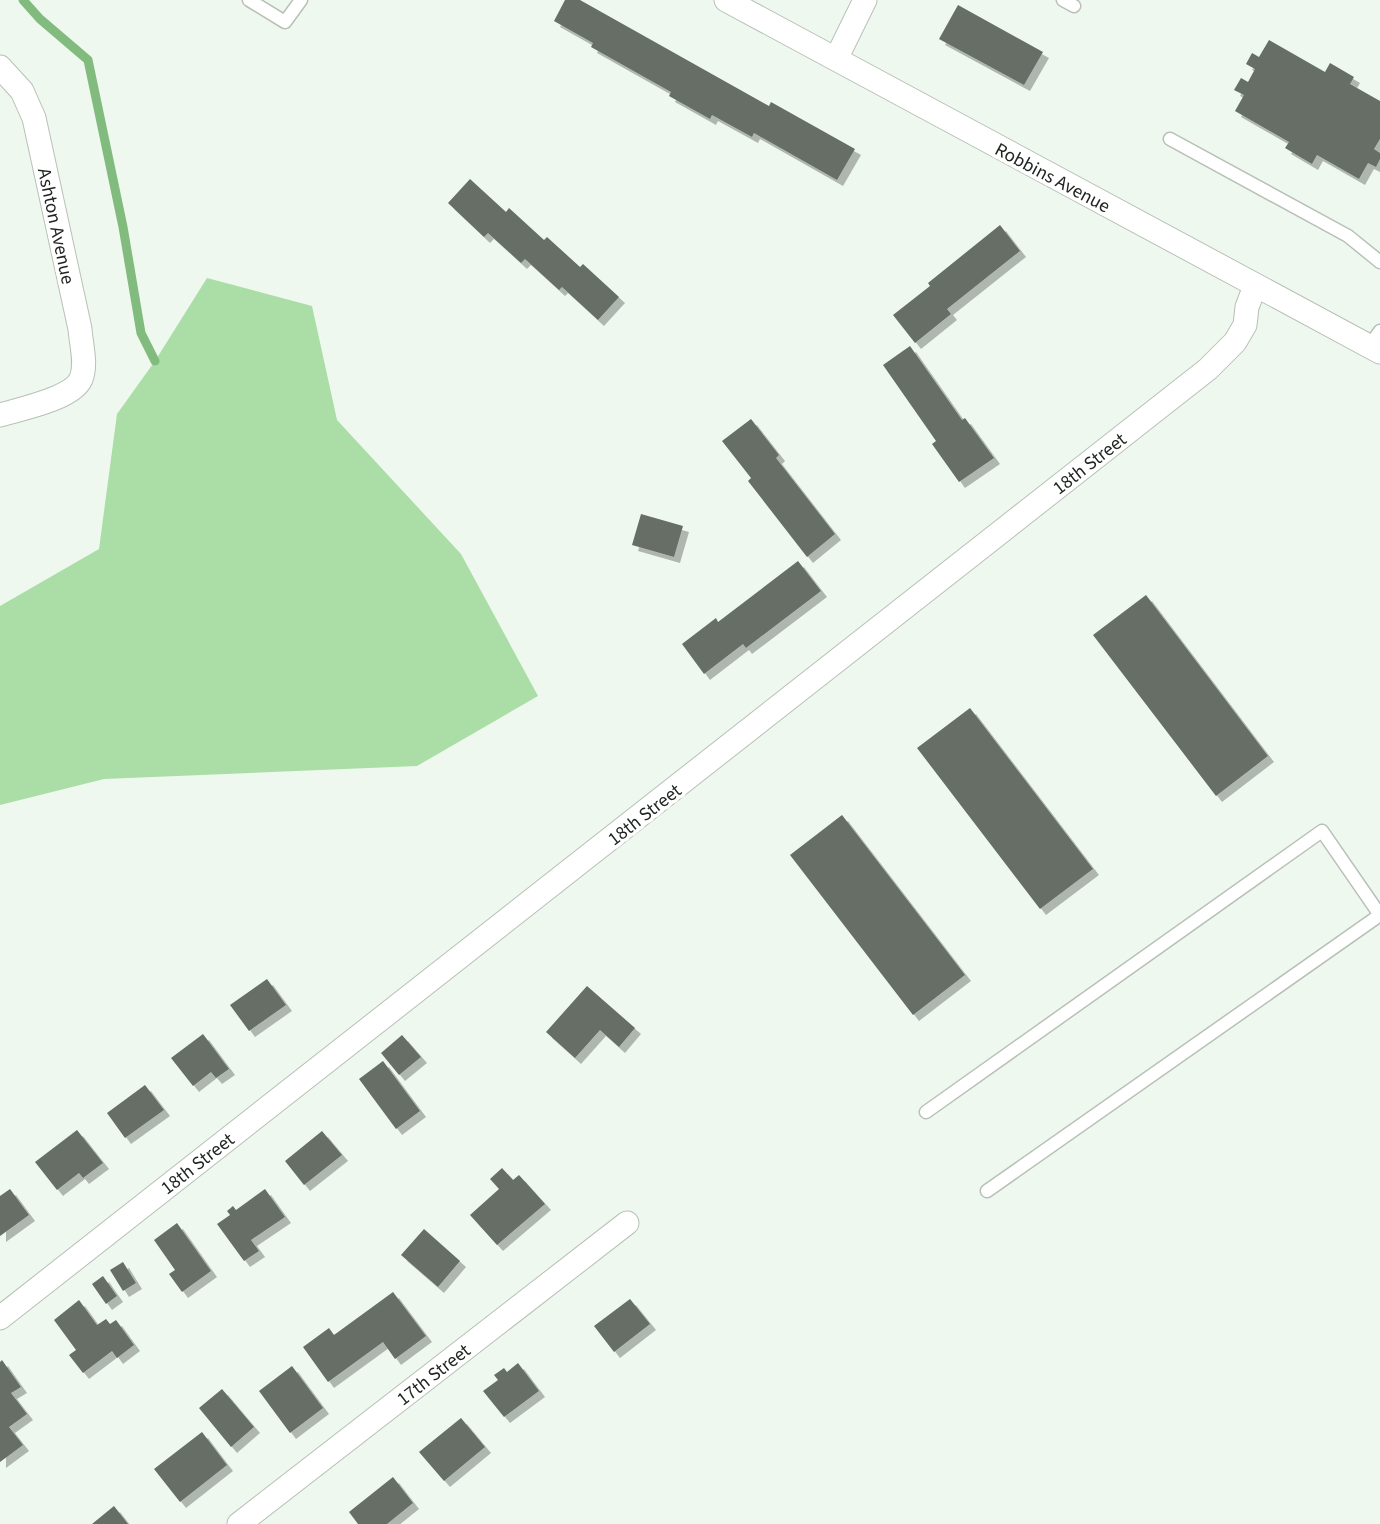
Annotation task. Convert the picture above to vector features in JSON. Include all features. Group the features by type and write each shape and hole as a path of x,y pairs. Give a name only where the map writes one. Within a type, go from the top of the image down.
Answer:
{"street":[{"name":"Robbins Avenue","path":"726,0 1255,286 1376,343"},
{"path":"836,59 866,0"},
{"name":"Ashton Avenue","path":"0,67 22,91 34,118 80,329 83,360 80,380 69,391 48,401 0,415"},
{"name":"18th Street","path":"0,1318 1208,369 1235,342 1245,325 1247,307 1255,286"},
{"name":"17th Street","path":"239,1524 627,1223"}],"lane":[{"path":"249,0 285,23 301,0"},
{"path":"1170,139 1348,236 1380,262"},
{"path":"926,1112 1322,831 1380,915 987,1191"}],"green space":[{"path":"207,278 312,306 337,420 461,554 538,696 417,766 104,779 0,805 0,606 99,549 117,414 155,361"}],"building":[{"path":"565,0 580,0 769,106 771,102 855,149 837,180 754,133 752,137 712,115 710,119 669,96 671,92 591,47 593,43 554,21"},
{"path":"958,5 1043,52 1024,85 939,39"},
{"path":"1269,40 1325,72 1330,63 1354,77 1350,84 1380,101 1380,139 1374,149 1380,153 1380,159 1376,167 1368,163 1359,179 1317,155 1312,164 1285,148 1289,142 1235,111 1244,95 1234,90 1241,78 1248,82 1255,69 1246,64 1252,53 1259,57"},
{"path":"470,179 506,212 509,208 544,240 547,237 580,267 583,264 619,297 598,320 562,287 559,290 525,259 521,263 488,233 484,237 448,203"},
{"path":"1000,225 1020,251 947,309 951,314 915,343 893,315"},
{"path":"910,346 962,420 965,418 994,458 959,482 932,444 936,441 883,365"},
{"path":"751,419 779,455 776,458 835,534 807,557 748,481 751,478 722,441"},
{"path":"641,514 683,526 674,557 632,545"},
{"path":"798,561 821,591 746,648 743,644 704,674 682,644 716,618 718,622"},
{"path":"1146,595 1268,756 1216,796 1093,635"},
{"path":"970,708 1093,869 1040,909 917,748"},
{"path":"842,815 965,975 913,1015 790,855"},
{"path":"267,979 286,1005 249,1031 230,1005"},
{"path":"587,986 635,1028 619,1047 600,1030 575,1058 546,1032"},
{"path":"203,1034 229,1069 216,1078 211,1072 193,1086 171,1058"},
{"path":"402,1035 421,1057 399,1075 381,1053"},
{"path":"383,1061 420,1111 396,1129 359,1079"},
{"path":"145,1085 164,1110 125,1138 107,1113"},
{"path":"77,1130 103,1163 83,1178 79,1173 57,1190 35,1162"},
{"path":"322,1131 342,1155 304,1185 285,1161"},
{"path":"502,1168 513,1180 519,1175 545,1204 497,1245 470,1215 499,1189 490,1179"},
{"path":"10,1189 29,1215 0,1236 0,1196"},
{"path":"265,1189 285,1217 251,1240 259,1251 244,1261 217,1224 230,1215 227,1211 233,1206 236,1210"},
{"path":"177,1223 211,1271 182,1292 169,1274 175,1270 154,1240"},
{"path":"424,1229 460,1261 438,1287 401,1255"},
{"path":"123,1262 136,1283 123,1291 110,1270"},
{"path":"103,1276 117,1296 106,1304 92,1284"},
{"path":"393,1292 426,1336 395,1359 383,1342 328,1382 303,1347 329,1328 334,1335"},
{"path":"630,1299 650,1324 614,1352 594,1326"},
{"path":"79,1300 97,1325 106,1319 110,1324 116,1320 134,1345 117,1358 112,1351 83,1373 69,1355 76,1350 54,1320"},
{"path":"2,1360 21,1387 11,1393 27,1414 9,1427 23,1445 0,1462 0,1362"},
{"path":"518,1363 539,1391 504,1417 483,1391 498,1380 494,1375 504,1368 507,1372"},
{"path":"292,1366 323,1408 290,1433 259,1391"},
{"path":"222,1389 254,1427 231,1447 199,1408"},
{"path":"461,1418 485,1447 444,1481 419,1452"},
{"path":"202,1432 227,1465 180,1502 154,1469"},
{"path":"393,1477 413,1503 387,1524 358,1524 349,1512"},
{"path":"114,1506 128,1524 92,1524"}],"waterway":[{"path":"23,0 40,19 88,60 123,227 141,333 155,361"}]}
